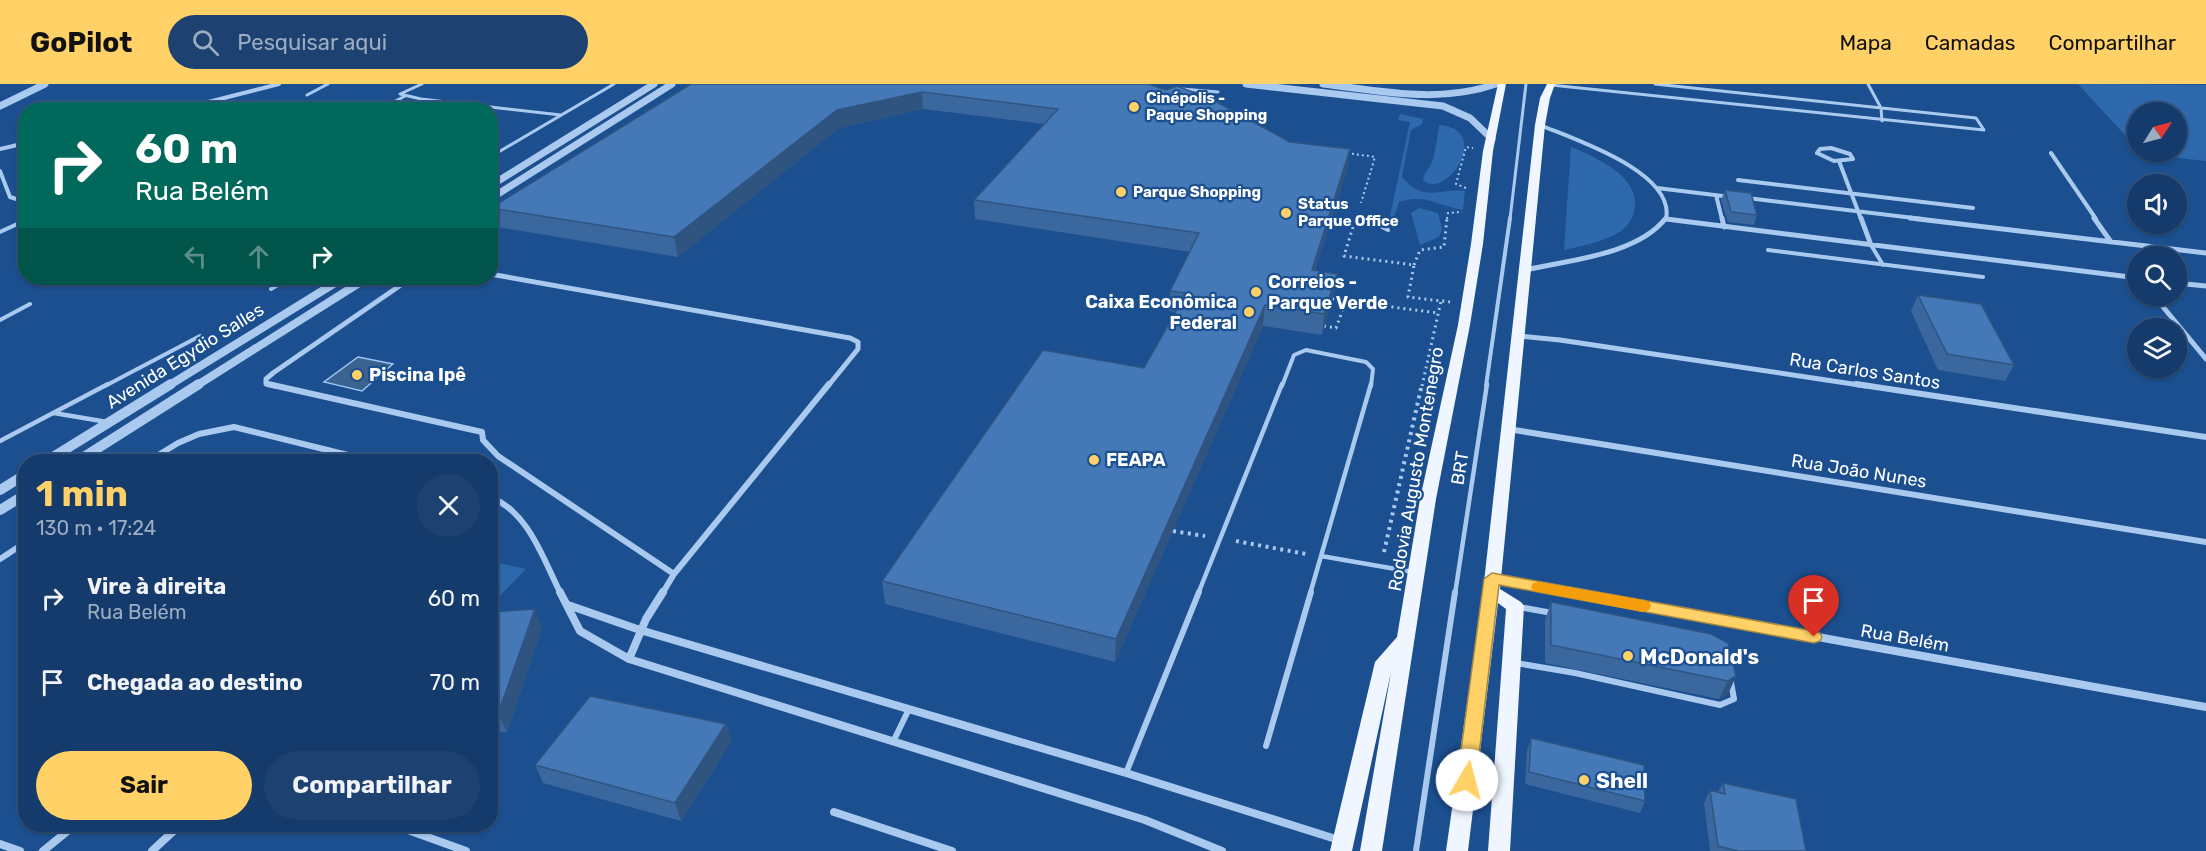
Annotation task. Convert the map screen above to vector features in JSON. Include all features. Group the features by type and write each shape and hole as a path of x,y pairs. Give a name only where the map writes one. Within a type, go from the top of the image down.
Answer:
{"main road":[{"name":"Rodovia Augusto Montenegro","path":"1371,851 1428,499 1464,325 1478,244 1488,151 1502,84"},
{"path":"1457,851 1492,585 1540,125 1545,98 1551,84"},
{"path":"1492,585 1515,606 1498,851"},
{"path":"1342,846 1384,662 1407,636"}],"street":[{"path":"0,106 45,84"},
{"path":"208,102 279,84"},
{"path":"498,181 654,84"},
{"path":"498,194 672,84"},
{"path":"1246,84 1450,108 1470,118 1492,139"},
{"path":"1323,84 1450,95 1474,92 1496,84"},
{"path":"1450,95 1456,102 1450,108"},
{"path":"1524,270 1615,250 1643,239 1666,219 1668,207 1657,188 1640,173 1617,159 1540,125"},
{"path":"0,149 18,146"},
{"path":"1825,148 1838,149 1853,156 1850,160 1839,161 1820,156 1817,151 1825,148"},
{"path":"2051,153 2111,242"},
{"path":"1839,161 1871,245"},
{"path":"0,171 10,196 18,199"},
{"path":"1738,180 1974,208"},
{"path":"1657,188 2206,253"},
{"path":"1716,195 1724,227"},
{"path":"1666,219 2127,277"},
{"path":"498,275 850,338 858,342 858,349 674,574 640,630 629,658"},
{"path":"2187,284 2206,286"},
{"name":"Avenida Egydio Salles","path":"58,454 332,285"},
{"name":"Avenida Egydio Salles","path":"89,454 356,285"},
{"path":"401,285 273,373 266,379 266,384 482,432 483,441 496,454"},
{"path":"2162,306 2206,359"},
{"name":"Rua Carlos Santos","path":"1519,336 1560,340 2206,437"},
{"path":"159,454 185,437 213,427 234,427 331,454"},
{"name":"Rua João Nunes","path":"1507,429 2206,542"},
{"path":"498,456 674,574"},
{"path":"0,490 18,479"},
{"path":"0,510 18,499"},
{"path":"498,500 523,520 580,631 629,658 1145,820 1222,851"},
{"path":"0,559 18,547"},
{"name":"Rua Belém","path":"1492,585 2206,707"},
{"path":"567,605 640,630 1126,773 1342,846"},
{"path":"834,812 952,851"},
{"path":"43,851 66,832"},
{"path":"152,851 172,832"},
{"path":"413,832 466,851"},
{"path":"0,844 20,851"}],"lane":[{"path":"307,95 328,84"},
{"path":"422,84 400,94 454,102"},
{"path":"498,152 614,84"},
{"path":"1551,84 1882,121 1984,130 1976,118 1655,84"},
{"path":"1868,84 1881,108 1882,121"},
{"name":"BRT","path":"1416,851 1501,290 1524,85"},
{"path":"1176,89 1218,92"},
{"path":"394,102 405,96"},
{"path":"498,107 561,115"},
{"path":"1360,215 1388,230"},
{"path":"0,232 18,224"},
{"path":"1871,245 1883,265"},
{"path":"1768,250 1983,277"},
{"path":"271,289 278,285"},
{"path":"0,320 30,304"},
{"path":"0,441 200,336"},
{"path":"1126,773 1294,355 1306,350 1366,362 1373,369 1373,378 1266,746"},
{"path":"54,413 110,422"},
{"path":"1321,556 1417,573"},
{"path":"1515,606 1561,615"},
{"path":"1511,662 1575,673 1720,705 1734,699 1730,678"},
{"path":"893,742 909,709"}],"path":[{"path":"1414,265 1420,250 1444,246 1448,213"},
{"path":"1332,299 1438,313"},
{"path":"1324,326 1336,328 1346,301"},
{"path":"1381,566 1442,301"},
{"path":"1173,531 1321,556"}],"shaded area":[{"path":"2078,84 2206,85 2206,161 2187,159 2187,102 2127,102 2127,137"},
{"path":"1400,114 1423,119 1422,124 1411,130 1402,177 1417,190 1424,192 1465,191 1463,210 1416,199 1399,202 1394,217 1390,216 1410,122 1398,120"},
{"path":"1439,125 1455,129 1463,138 1464,150 1453,173 1443,181 1433,184 1423,180 1431,164"},
{"path":"1571,147 1615,170 1625,179 1635,199 1632,218 1621,231 1599,241 1564,250"},
{"path":"1419,208 1438,213 1442,229 1439,237 1420,245 1411,213"},
{"name":"Piscina Ipê","path":"358,357 393,364 362,391 324,382"},
{"path":"498,563 526,569 498,598"}],"building":[{"path":"691,84 1148,84 1166,90 1177,86 1211,99 1290,142 1350,149 1312,270 1337,274 1324,314 1265,305 1116,639 882,581 1043,350 1144,368 1186,293 1170,291 1199,233 974,200 1058,109 922,92 837,110 674,237 498,209 498,204"},
{"path":"1725,190 1751,193 1757,215 1731,212"},
{"path":"1918,295 1981,304 2014,365 1947,354"},
{"path":"1551,602 1711,634 1728,643 1736,676 1728,681 1551,645"},
{"path":"535,609 498,714 498,611"},
{"path":"590,696 726,724 675,803 535,765"},
{"path":"1531,738 1644,765 1645,801 1529,772"},
{"path":"1723,783 1796,799 1806,851 1738,851 1718,846 1710,790 1725,794"}],"slow traffic":[{"path":"1539,587 1643,606"}],"place":[{"name":"Cinépolis - Paque Shopping","path":"1134,107"},
{"name":"Parque Shopping","path":"1121,192"},
{"name":"Status Parque Office","path":"1286,213"},
{"name":"Correios - Parque Verde","path":"1256,292"},
{"name":"Caixa Econômica Federal","path":"1249,312"},
{"name":"Piscina Ipê","path":"357,375"},
{"name":"FEAPA","path":"1094,460"},
{"name":"McDonald's","path":"1628,656"},
{"name":"Shell","path":"1584,780"}],"route":[{"path":"1467,780 1492,579 1814,637"}]}
